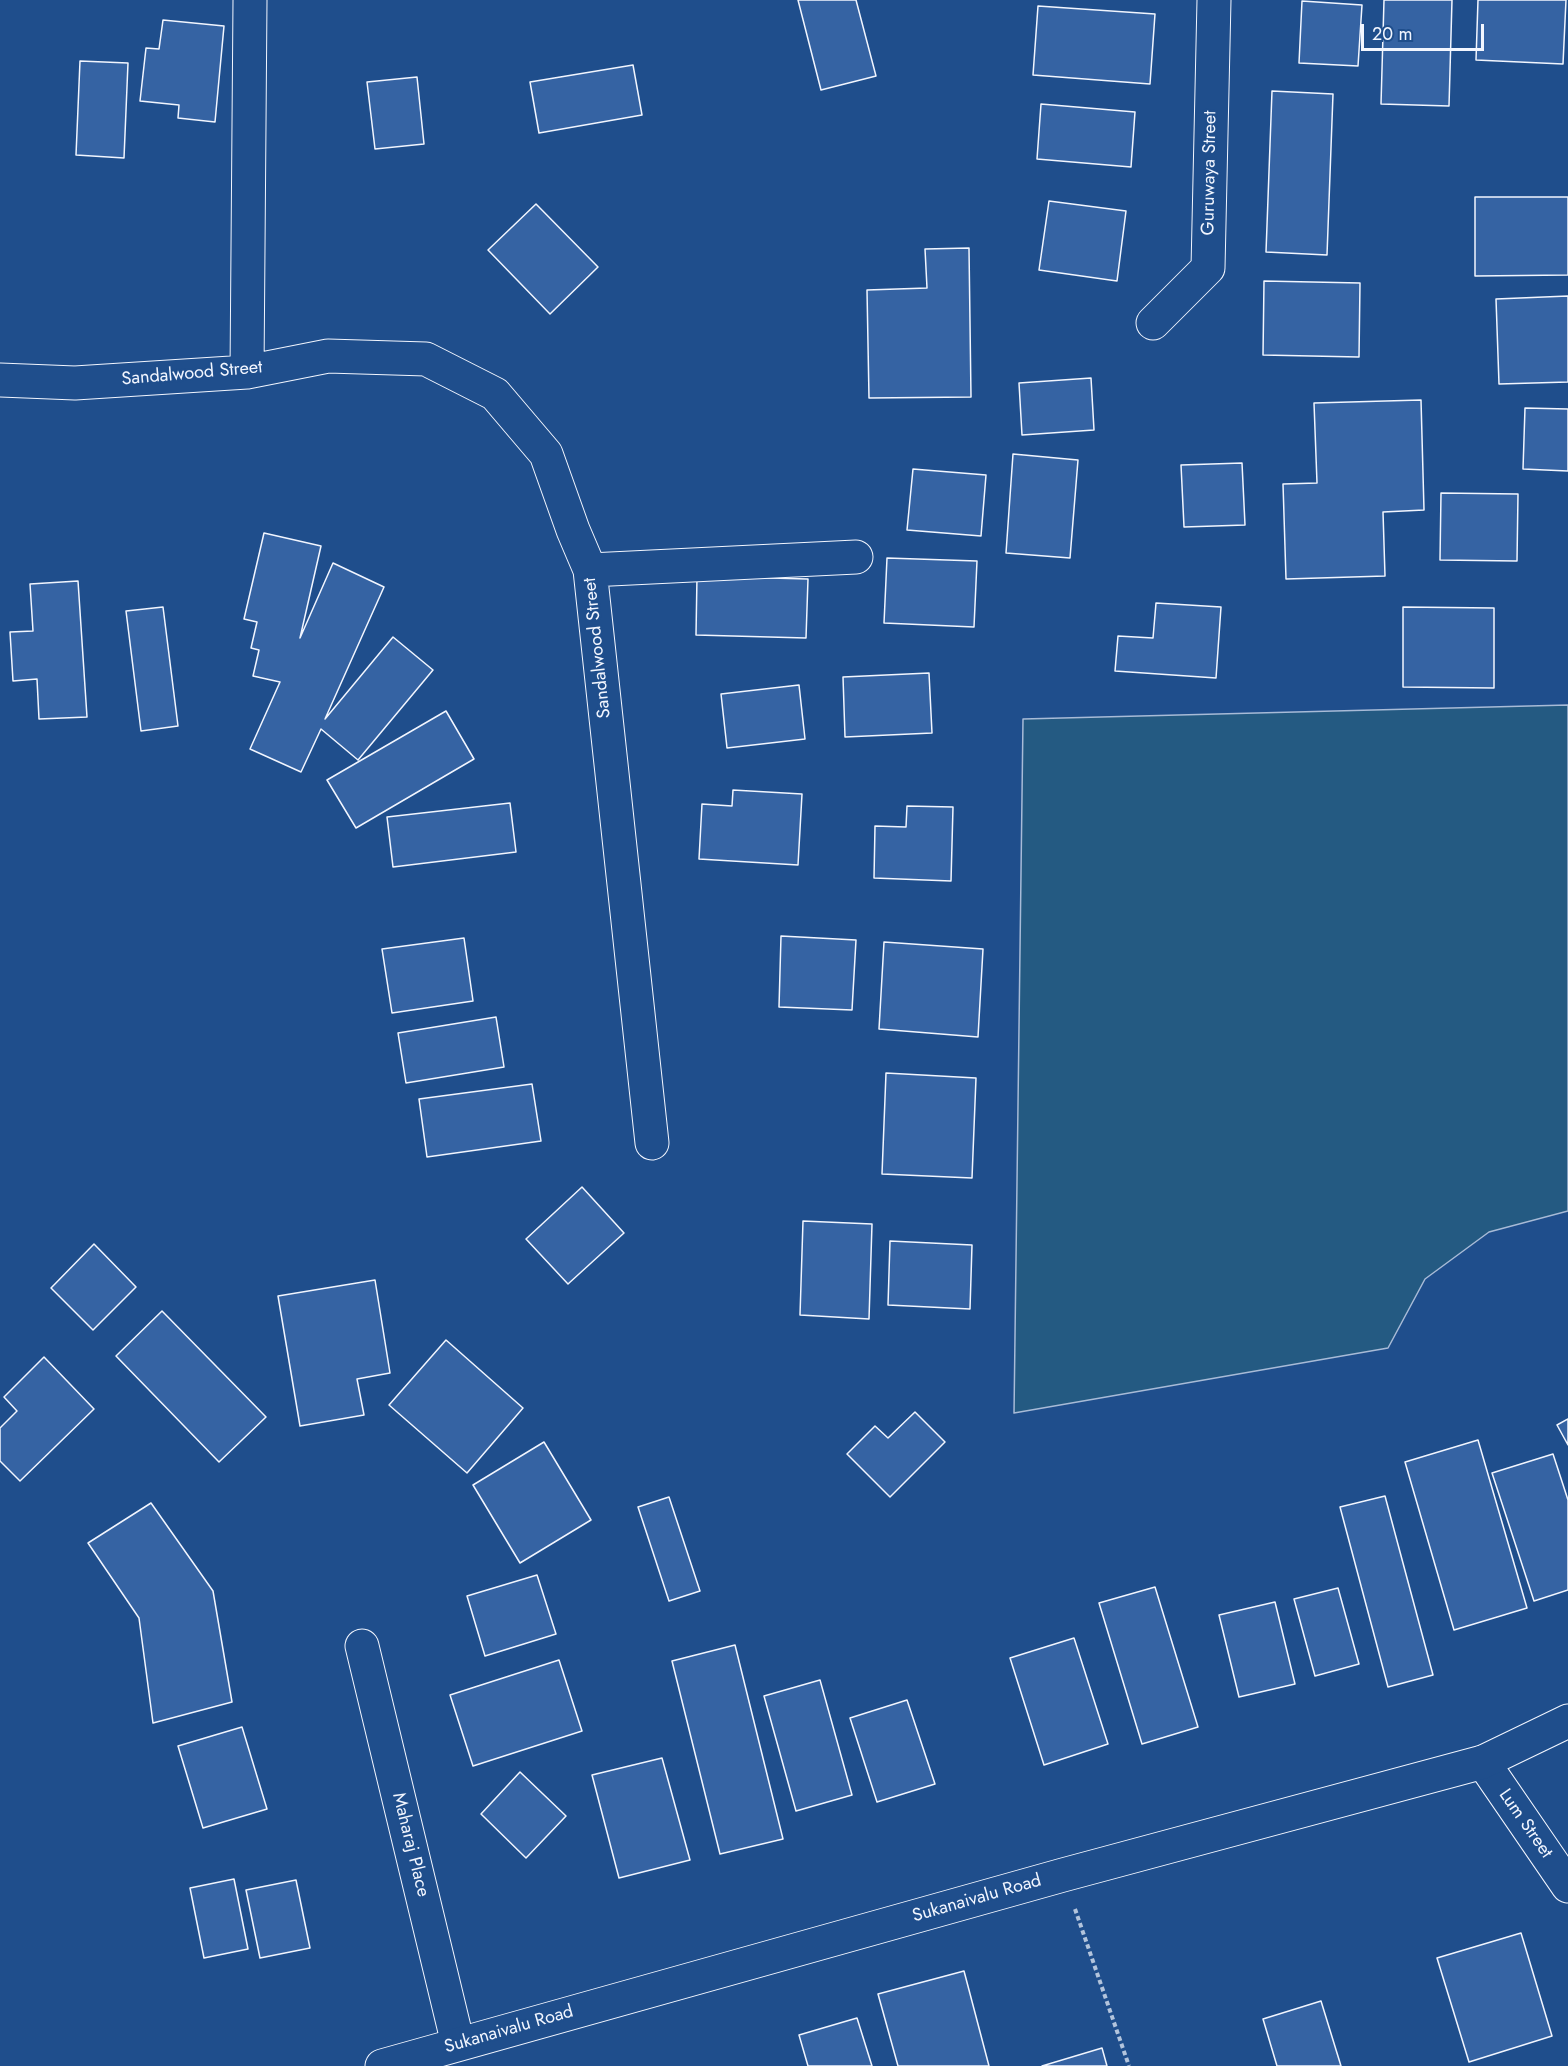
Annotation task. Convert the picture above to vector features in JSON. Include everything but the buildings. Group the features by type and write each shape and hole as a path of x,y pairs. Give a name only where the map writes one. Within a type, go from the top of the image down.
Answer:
{"street":[{"path":"247,372 250,0"},
{"name":"Guruwaya Street","path":"1153,323 1208,268 1215,0"},
{"name":"Sandalwood Street","path":"0,380 75,383 247,372 328,356 426,359 495,394 546,454 590,570 652,1143"},
{"path":"590,570 856,557"},
{"name":"Maharaj Place","path":"362,1646 458,2044"},
{"name":"Sukanaivalu Road","path":"382,2066 1063,1875 1483,1762 1568,1721"},
{"name":"Lum Street","path":"1483,1762 1568,1886"}],"path":[{"path":"1063,1875 1130,2066"}],"shaded area":[{"path":"1568,705 1568,1211 1489,1232 1425,1279 1388,1348 1014,1413 1023,719"}]}
